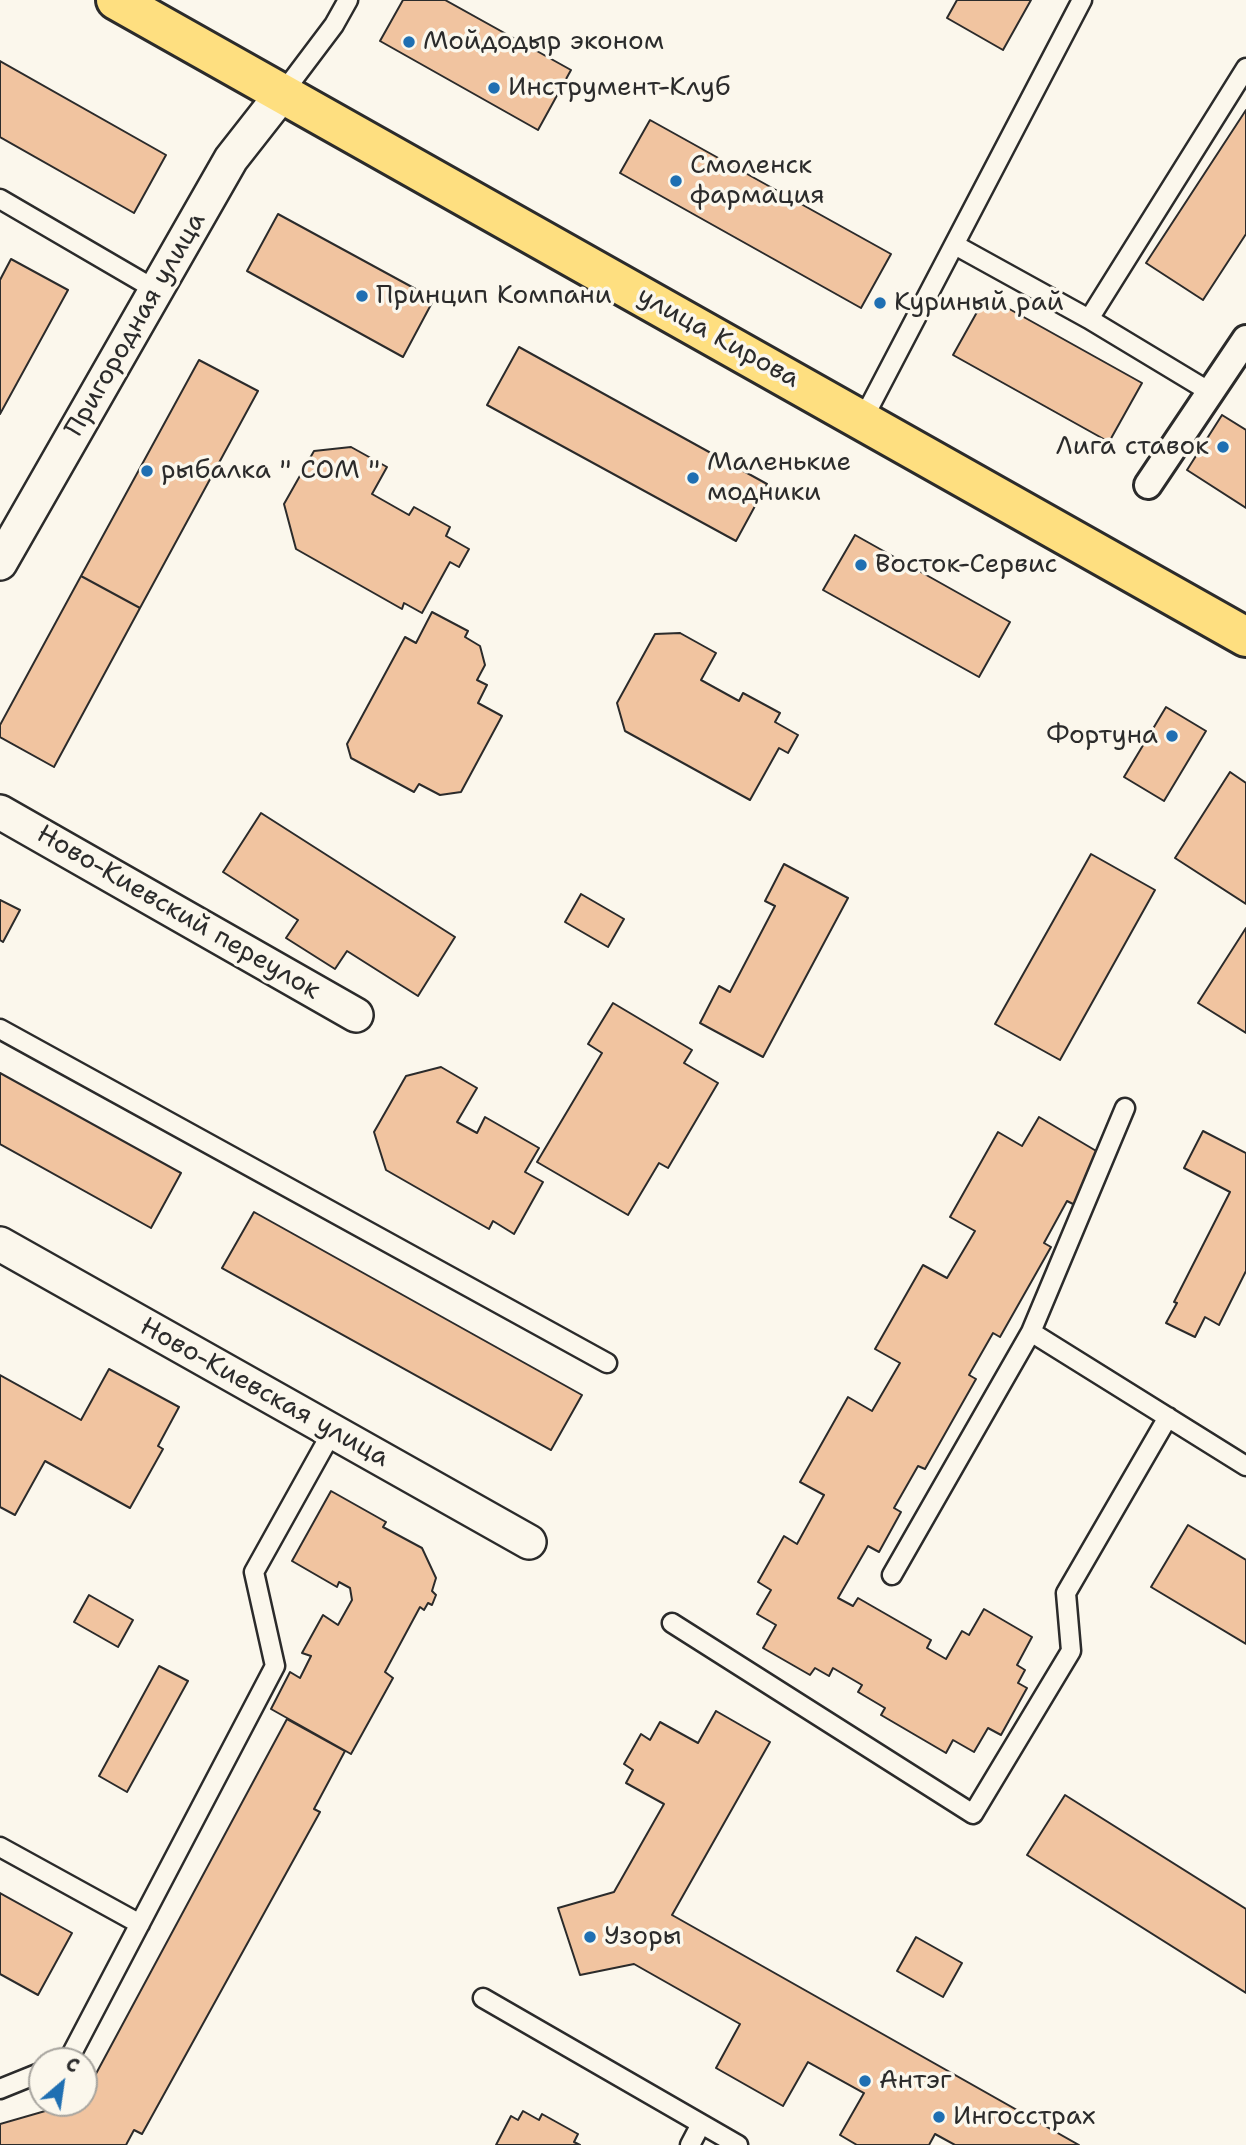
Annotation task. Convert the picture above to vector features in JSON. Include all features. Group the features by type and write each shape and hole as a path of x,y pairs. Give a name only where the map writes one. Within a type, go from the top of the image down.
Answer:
{"main road":[{"name":"улица Кирова","path":"116,0 1246,637"}],"street":[{"name":"Пригородная улица","path":"0,563 231,159 282,94"},
{"path":"1148,485 1246,339"},
{"name":"Ново-Киевский переулок","path":"0,812 356,1015"},
{"name":"Ново-Киевская улица","path":"0,1244 529,1542"}],"lane":[{"path":"282,94 334,25 348,0"},
{"path":"863,419 1082,0"},
{"path":"1089,319 1246,68"},
{"path":"0,200 156,290"},
{"path":"955,245 1089,319 1210,392"},
{"path":"0,1029 607,1363"},
{"path":"892,1575 1031,1332 1125,1108"},
{"path":"1031,1332 1246,1466"},
{"path":"672,1623 973,1814 1071,1651 1066,1592 1168,1417"},
{"path":"74,2047 275,1666 254,1572 332,1432"},
{"path":"0,1847 140,1924"},
{"path":"483,1998 738,2145"},
{"path":"0,2089 28,2078"},
{"path":"690,2145 701,2124"}],"building":[{"path":"403,0 445,0 571,70 538,130 380,41"},
{"path":"957,0 1031,0 1003,50 947,18"},
{"path":"0,61 166,155 134,213 0,137"},
{"path":"1246,110 1246,234 1203,300 1146,263"},
{"path":"650,120 891,254 861,308 620,173"},
{"path":"278,214 434,299 403,357 247,271"},
{"path":"11,259 68,290 0,414 0,280"},
{"path":"986,296 1142,383 1109,442 953,355"},
{"path":"519,347 767,484 736,541 487,405"},
{"path":"199,360 258,391 140,608 81,576"},
{"path":"1222,415 1246,430 1246,508 1187,470"},
{"path":"351,447 387,467 372,494 409,515 414,507 450,527 446,536 469,549 459,567 450,562 422,613 404,603 402,609 296,549 284,504 314,451"},
{"path":"855,535 1010,622 979,677 823,590"},
{"path":"81,576 140,608 54,767 0,737 0,725"},
{"path":"432,612 468,631 465,637 480,646 485,665 477,680 487,685 478,703 502,716 461,792 440,795 419,784 414,792 351,758 347,744 405,637 416,643"},
{"path":"680,633 716,653 701,680 739,701 743,693 780,713 775,722 798,735 788,753 779,748 750,800 625,731 617,703 655,634"},
{"path":"1166,707 1206,731 1164,801 1124,777"},
{"path":"1230,772 1246,783 1246,904 1175,858"},
{"path":"261,813 455,937 418,996 347,951 335,969 286,938 298,920 223,872"},
{"path":"1091,854 1155,890 1060,1060 995,1024"},
{"path":"784,864 848,898 763,1057 700,1023 719,986 730,992 775,906 765,901"},
{"path":"581,894 624,919 608,947 565,922"},
{"path":"0,900 20,910 3,942 0,940"},
{"path":"1246,928 1246,1033 1198,1003"},
{"path":"613,1003 692,1050 684,1063 718,1083 668,1168 659,1163 628,1215 537,1162 602,1053 588,1044"},
{"path":"441,1067 477,1088 457,1122 477,1133 485,1117 539,1148 525,1172 543,1182 514,1234 493,1221 489,1229 386,1170 374,1132 406,1076"},
{"path":"0,1073 181,1173 151,1228 0,1144"},
{"path":"1039,1117 1103,1155 1075,1205 1067,1201 1044,1243 1051,1247 1000,1337 993,1333 969,1375 976,1379 925,1469 918,1466 894,1508 901,1512 879,1552 868,1546 838,1598 853,1606 858,1598 931,1640 927,1648 946,1659 962,1631 969,1635 984,1609 1032,1637 1017,1665 1025,1670 1018,1683 1027,1688 1001,1735 988,1728 974,1752 953,1740 946,1753 881,1715 885,1708 858,1692 862,1685 833,1668 829,1676 815,1668 810,1675 763,1648 776,1625 757,1614 771,1590 758,1582 784,1536 797,1544 824,1495 800,1482 848,1397 872,1411 900,1363 875,1349 923,1265 947,1278 975,1231 950,1217 998,1132 1022,1146"},
{"path":"1203,1131 1246,1153 1246,1271 1219,1325 1205,1317 1195,1337 1166,1323 1230,1192 1184,1168"},
{"path":"254,1212 582,1395 551,1450 222,1268"},
{"path":"109,1369 179,1407 158,1446 163,1449 130,1508 45,1461 15,1515 0,1507 0,1375 81,1420"},
{"path":"331,1491 386,1522 383,1527 422,1548 436,1578 432,1591 436,1595 432,1605 428,1603 424,1610 420,1607 385,1672 393,1678 351,1754 271,1709 290,1672 300,1678 311,1656 302,1653 323,1615 338,1625 352,1600 350,1588 339,1582 337,1587 292,1561"},
{"path":"1188,1525 1246,1560 1246,1644 1151,1587"},
{"path":"89,1595 133,1620 118,1647 74,1622"},
{"path":"159,1666 188,1681 127,1792 99,1776"},
{"path":"716,1711 770,1742 672,1915 1079,2145 955,2145 935,2134 929,2145 857,2145 840,2135 864,2093 808,2062 783,2106 716,2068 740,2024 634,1964 580,1975 558,1908 614,1892 664,1804 626,1783 633,1770 624,1764 641,1734 650,1740 660,1722 698,1743"},
{"path":"287,1719 345,1751 314,1809 320,1812 142,2134 134,2130 126,2145 0,2145 0,2124 28,2116 98,2117 98,2070"},
{"path":"1065,1795 1246,1909 1246,1993 1027,1855"},
{"path":"0,1893 72,1933 38,1995 0,1974"},
{"path":"916,1937 962,1963 943,1997 897,1971"},
{"path":"523,2111 539,2120 542,2114 578,2134 574,2142 580,2145 496,2145 511,2116 518,2120"}],"place":[{"name":"Мойдодыр эконом","path":"409,42"},
{"name":"Инструмент-Клуб","path":"494,88"},
{"name":"Смоленск фармация","path":"676,181"},
{"name":"Принцип Компани","path":"362,296"},
{"name":"Куриный рай","path":"880,303"},
{"name":"Лига ставок","path":"1223,447"},
{"name":"рыбалка \" СОМ \"","path":"147,471"},
{"name":"Маленькие модники","path":"693,478"},
{"name":"Восток-Сервис","path":"861,565"},
{"name":"Фортуна","path":"1172,736"},
{"name":"Узоры","path":"590,1937"},
{"name":"Антэг","path":"865,2081"},
{"name":"Ингосстрах","path":"939,2117"}]}
